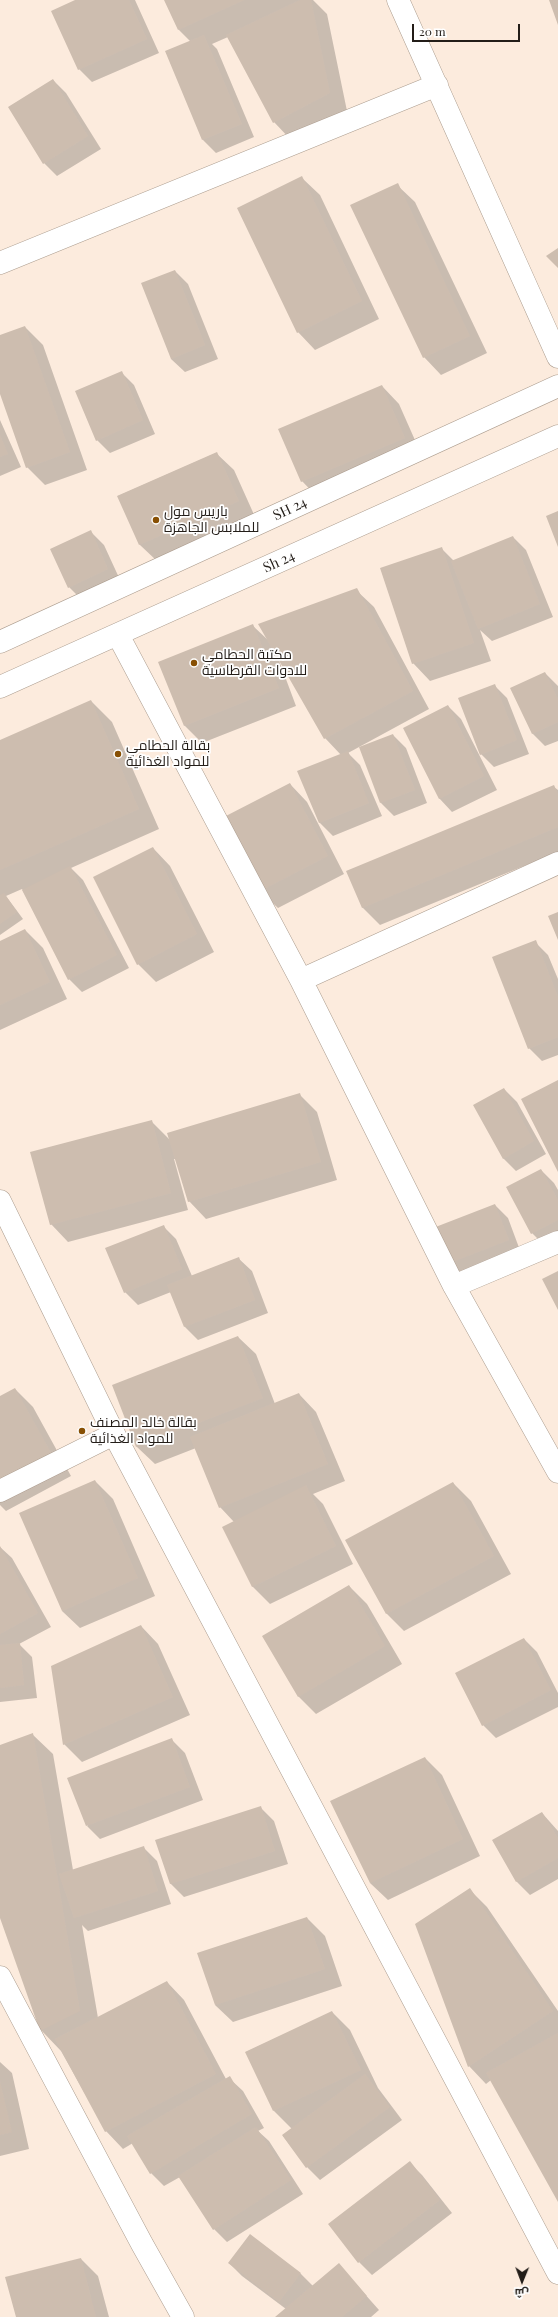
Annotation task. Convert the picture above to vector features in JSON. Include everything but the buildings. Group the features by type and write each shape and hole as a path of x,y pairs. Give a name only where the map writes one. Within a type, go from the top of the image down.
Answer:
{"street":[{"path":"398,0 558,357"},
{"path":"0,263 437,85"},
{"name":"SH 24","path":"0,642 558,386"},
{"name":"Sh 24","path":"0,687 558,436"},
{"path":"118,635 301,980 454,1286 558,1472"},
{"path":"301,980 558,864"},
{"path":"0,1201 114,1434 555,2259"},
{"path":"454,1286 558,1242"},
{"path":"0,1491 114,1434"},
{"path":"0,1977 142,2244 183,2317"}],"place":[{"name":"باريس مول للملابس الجاهزة","path":"156,520"},
{"name":"مكتبة الحطامي للادوات القرطاسية","path":"194,663"},
{"name":"بقالة الحطامي للمواد الغذائية","path":"118,754"},
{"name":"بقالة خالد المصنف للمواد الغذائية","path":"82,1431"}]}
